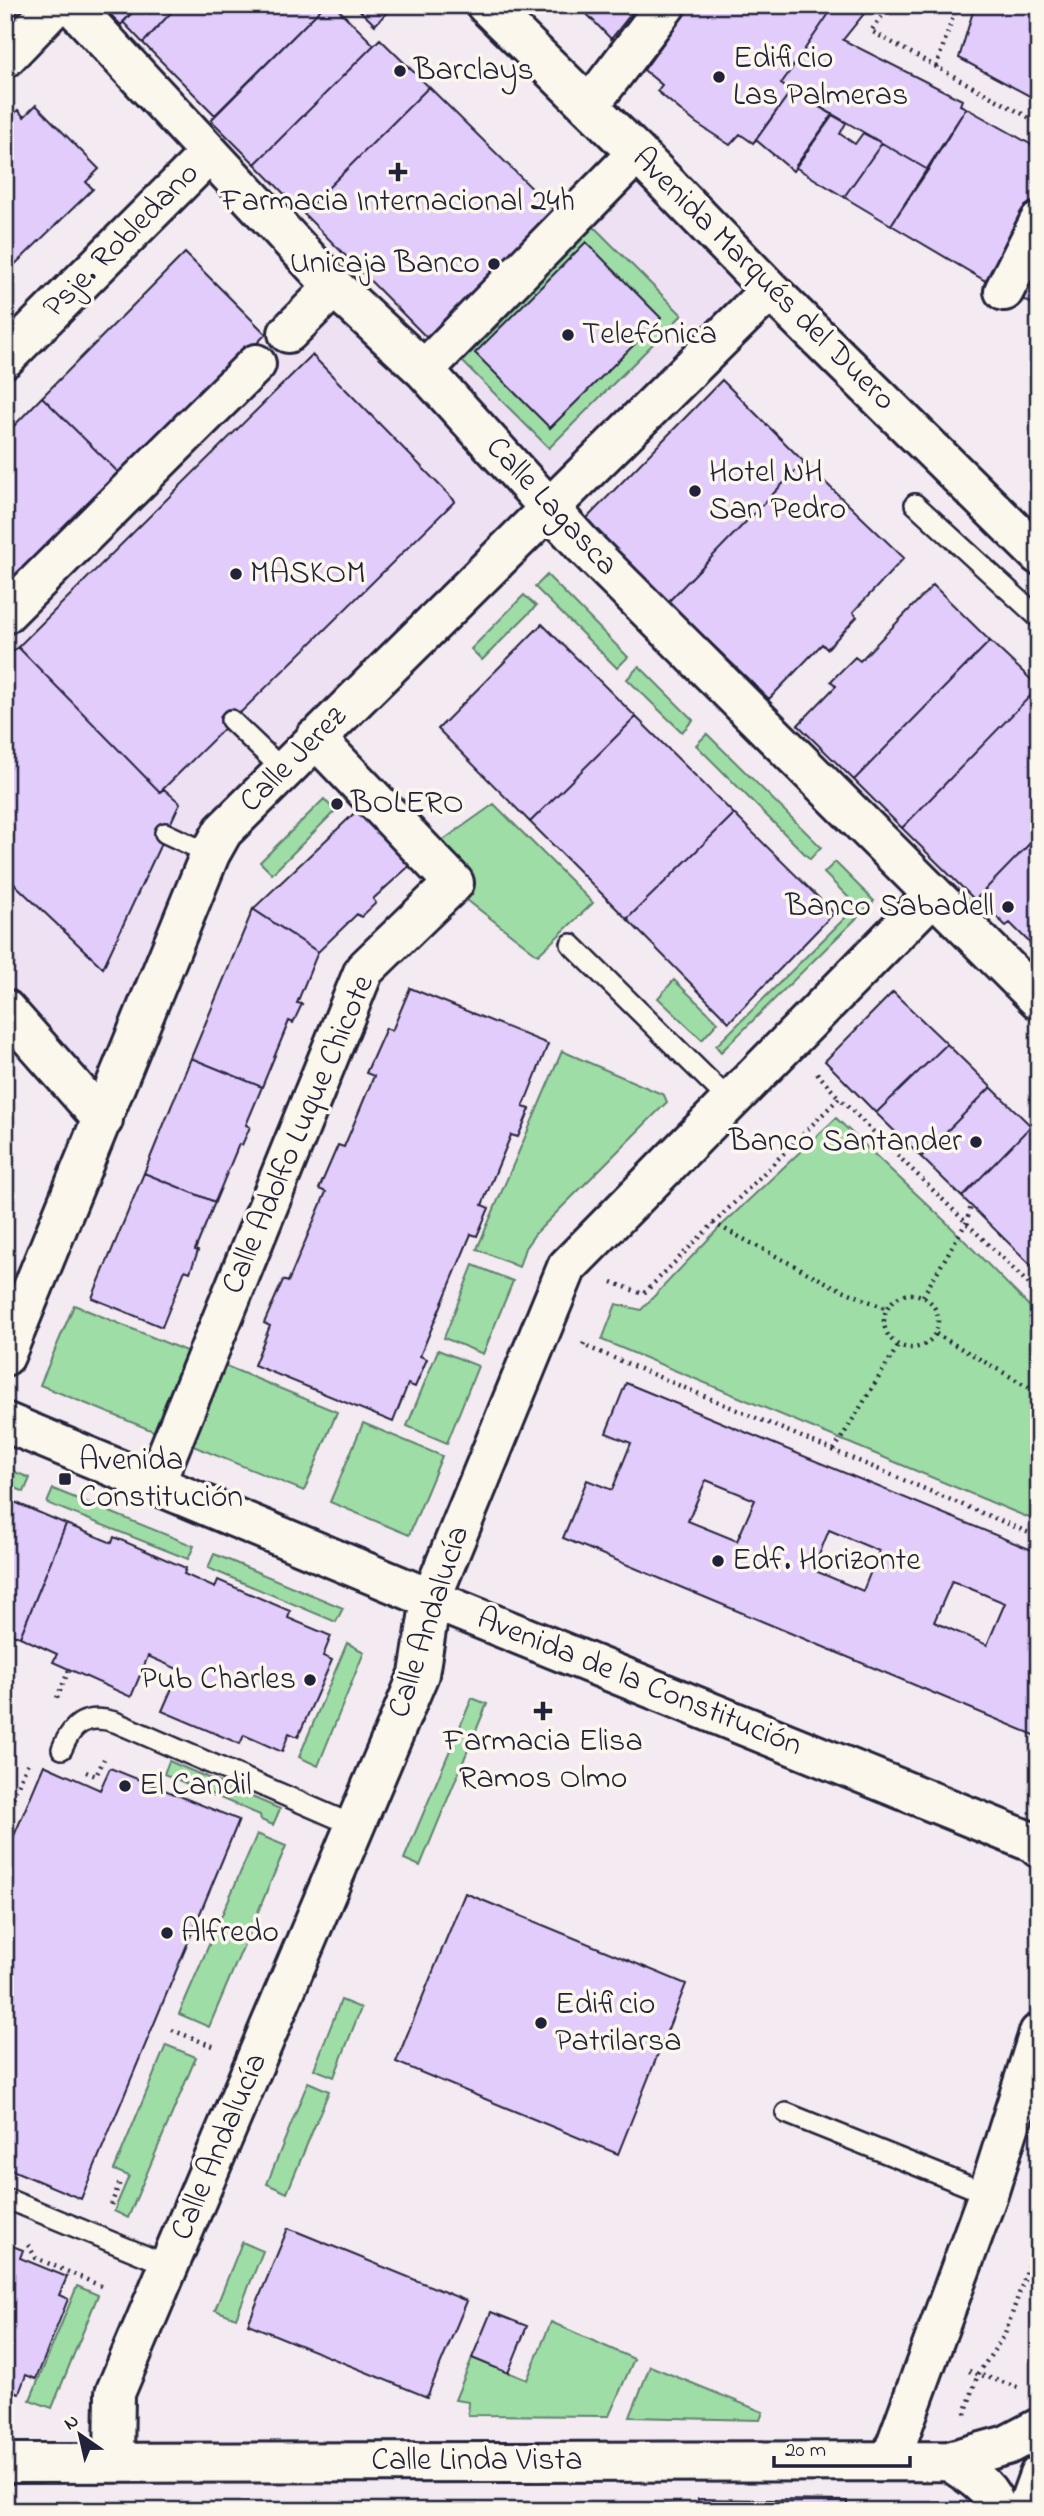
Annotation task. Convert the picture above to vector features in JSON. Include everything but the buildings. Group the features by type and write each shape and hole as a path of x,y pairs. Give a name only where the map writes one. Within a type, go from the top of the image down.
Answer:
{"street":[{"path":"5,58 56,5"},
{"name":"Calle Lagasca","path":"72,5 334,287 424,370 582,544 1039,1000"},
{"name":"Avenida Marqués del Duero","path":"486,5 1039,555"},
{"path":"589,106 666,5"},
{"path":"424,370 637,153"},
{"name":"Psje. Robledano","path":"5,358 209,154"},
{"path":"1004,291 1039,222"},
{"path":"288,333 334,287"},
{"name":"Calle Jerez","path":"5,1356 210,854 223,831 770,290"},
{"path":"5,614 256,364"},
{"name":"Calle Adolfo Luque Chicote","path":"155,1484 365,970 454,883 315,738"},
{"name":"Calle Andalucía","path":"114,2461 115,2393 419,1674 431,1599 567,1266 933,895"},
{"path":"5,1009 103,1120"},
{"name":"Avenida de la Constitución","path":"5,1422 431,1599 1034,1843 1039,1848"},
{"path":"890,2461 988,2194 1039,2033"},
{"name":"Calle Linda Vista","path":"5,2463 948,2461 1007,2445 1039,2428"},
{"path":"948,2461 976,2479 988,2491 997,2511"},
{"path":"1026,2511 1039,2475"}],"lane":[{"path":"915,504 1039,618"},
{"path":"231,720 283,770"},
{"path":"165,833 210,854"},
{"path":"571,944 730,1101"},
{"path":"62,1749 68,1733 78,1725 102,1718 355,1826"},
{"path":"786,2113 988,2194"},
{"path":"5,2198 170,2266"}],"path":[{"path":"890,5 871,30 1039,123"},
{"path":"936,67 957,5"},
{"path":"606,1294 611,1281 643,1294 839,1098 1039,1294"},
{"path":"923,1296 966,1223 971,1206"},
{"path":"713,1223 831,1285 887,1309"},
{"path":"903,1294 923,1296 933,1303 937,1312 939,1323 936,1334 920,1347 898,1346 885,1329 887,1309 893,1299 903,1294"},
{"path":"589,1332 583,1345 1039,1537"},
{"path":"936,1334 1039,1393"},
{"path":"834,1450 898,1346"},
{"path":"5,1816 34,1749"},
{"path":"172,2030 203,2042"},
{"path":"109,2209 120,2182"},
{"path":"948,2461 978,2374 1005,2334 1039,2236"},
{"path":"26,2241 36,2258 101,2286"},
{"path":"928,2357 1027,2390"}],"shaded area":[{"path":"637,153 770,290 223,831 103,1120 5,1009 5,614 334,287 424,370"}],"green space":[{"name":"Telefónica","path":"588,221 682,315 549,448 455,354"},
{"path":"547,575 628,657 617,668 535,587"},
{"path":"524,595 536,606 482,660 471,649"},
{"path":"639,666 693,720 682,732 627,679"},
{"path":"707,734 821,847 810,859 696,745"},
{"path":"324,799 335,811 272,874 260,862"},
{"path":"494,804 593,903 538,955 415,860"},
{"path":"835,862 874,901 721,1052 716,1046 857,906 824,873"},
{"path":"674,980 718,1022 702,1040 658,998"},
{"path":"562,1051 664,1095 667,1102 535,1234 525,1248 519,1267 477,1249"},
{"path":"836,1118 947,1223 1039,1316 1039,1504 1034,1520 602,1340 616,1304 641,1310 719,1228"},
{"path":"473,1265 513,1281 483,1354 444,1338"},
{"path":"74,1305 191,1353 158,1433 40,1385"},
{"path":"438,1350 478,1366 447,1443 407,1426"},
{"path":"221,1364 337,1412 304,1491 188,1444"},
{"path":"363,1423 442,1456 409,1535 330,1502"},
{"path":"5,1468 30,1478 24,1492 5,1483"},
{"path":"53,1489 194,1546 188,1559 47,1503"},
{"path":"214,1554 343,1608 336,1622 208,1568"},
{"path":"347,1643 364,1652 318,1766 299,1757"},
{"path":"472,1698 487,1704 420,1866 404,1859"},
{"path":"169,1761 280,1809 273,1825 261,1820 260,1815 164,1774"},
{"path":"257,1834 286,1846 209,2027 179,2014"},
{"path":"341,2000 361,2008 334,2077 314,2069"},
{"path":"166,2045 196,2057 128,2218 114,2211 129,2176 114,2170"},
{"path":"308,2082 329,2091 287,2193 267,2184"},
{"path":"242,2242 263,2251 236,2318 215,2310"},
{"path":"77,2286 98,2295 52,2408 30,2400"},
{"path":"551,2322 634,2359 609,2416 468,2415 469,2402 455,2400 472,2358 527,2380"},
{"path":"650,2366 763,2412 760,2420 630,2417"}],"place":[{"name":"Barclays","path":"400,71"},
{"name":"Edificio Las Palmeras","path":"719,77"},
{"name":"Farmacia Internacional 24h","path":"398,172"},
{"name":"Unicaja Banco","path":"494,264"},
{"name":"Telefónica","path":"568,335"},
{"name":"Hotel NH San Pedro","path":"695,491"},
{"name":"MASKOM","path":"236,574"},
{"name":"BOLERO","path":"337,804"},
{"name":"Banco Sabadell","path":"1008,907"},
{"name":"Banco Santander","path":"976,1142"},
{"name":"Avenida Constitución","path":"65,1479"},
{"name":"Edf. Horizonte","path":"718,1561"},
{"name":"Pub Charles","path":"310,1680"},
{"name":"Farmacia Elisa Ramos Olmo","path":"543,1711"},
{"name":"El Candil","path":"125,1786"},
{"name":"Alfredo","path":"167,1933"},
{"name":"Edificio Patrilarsa","path":"541,2023"}]}
